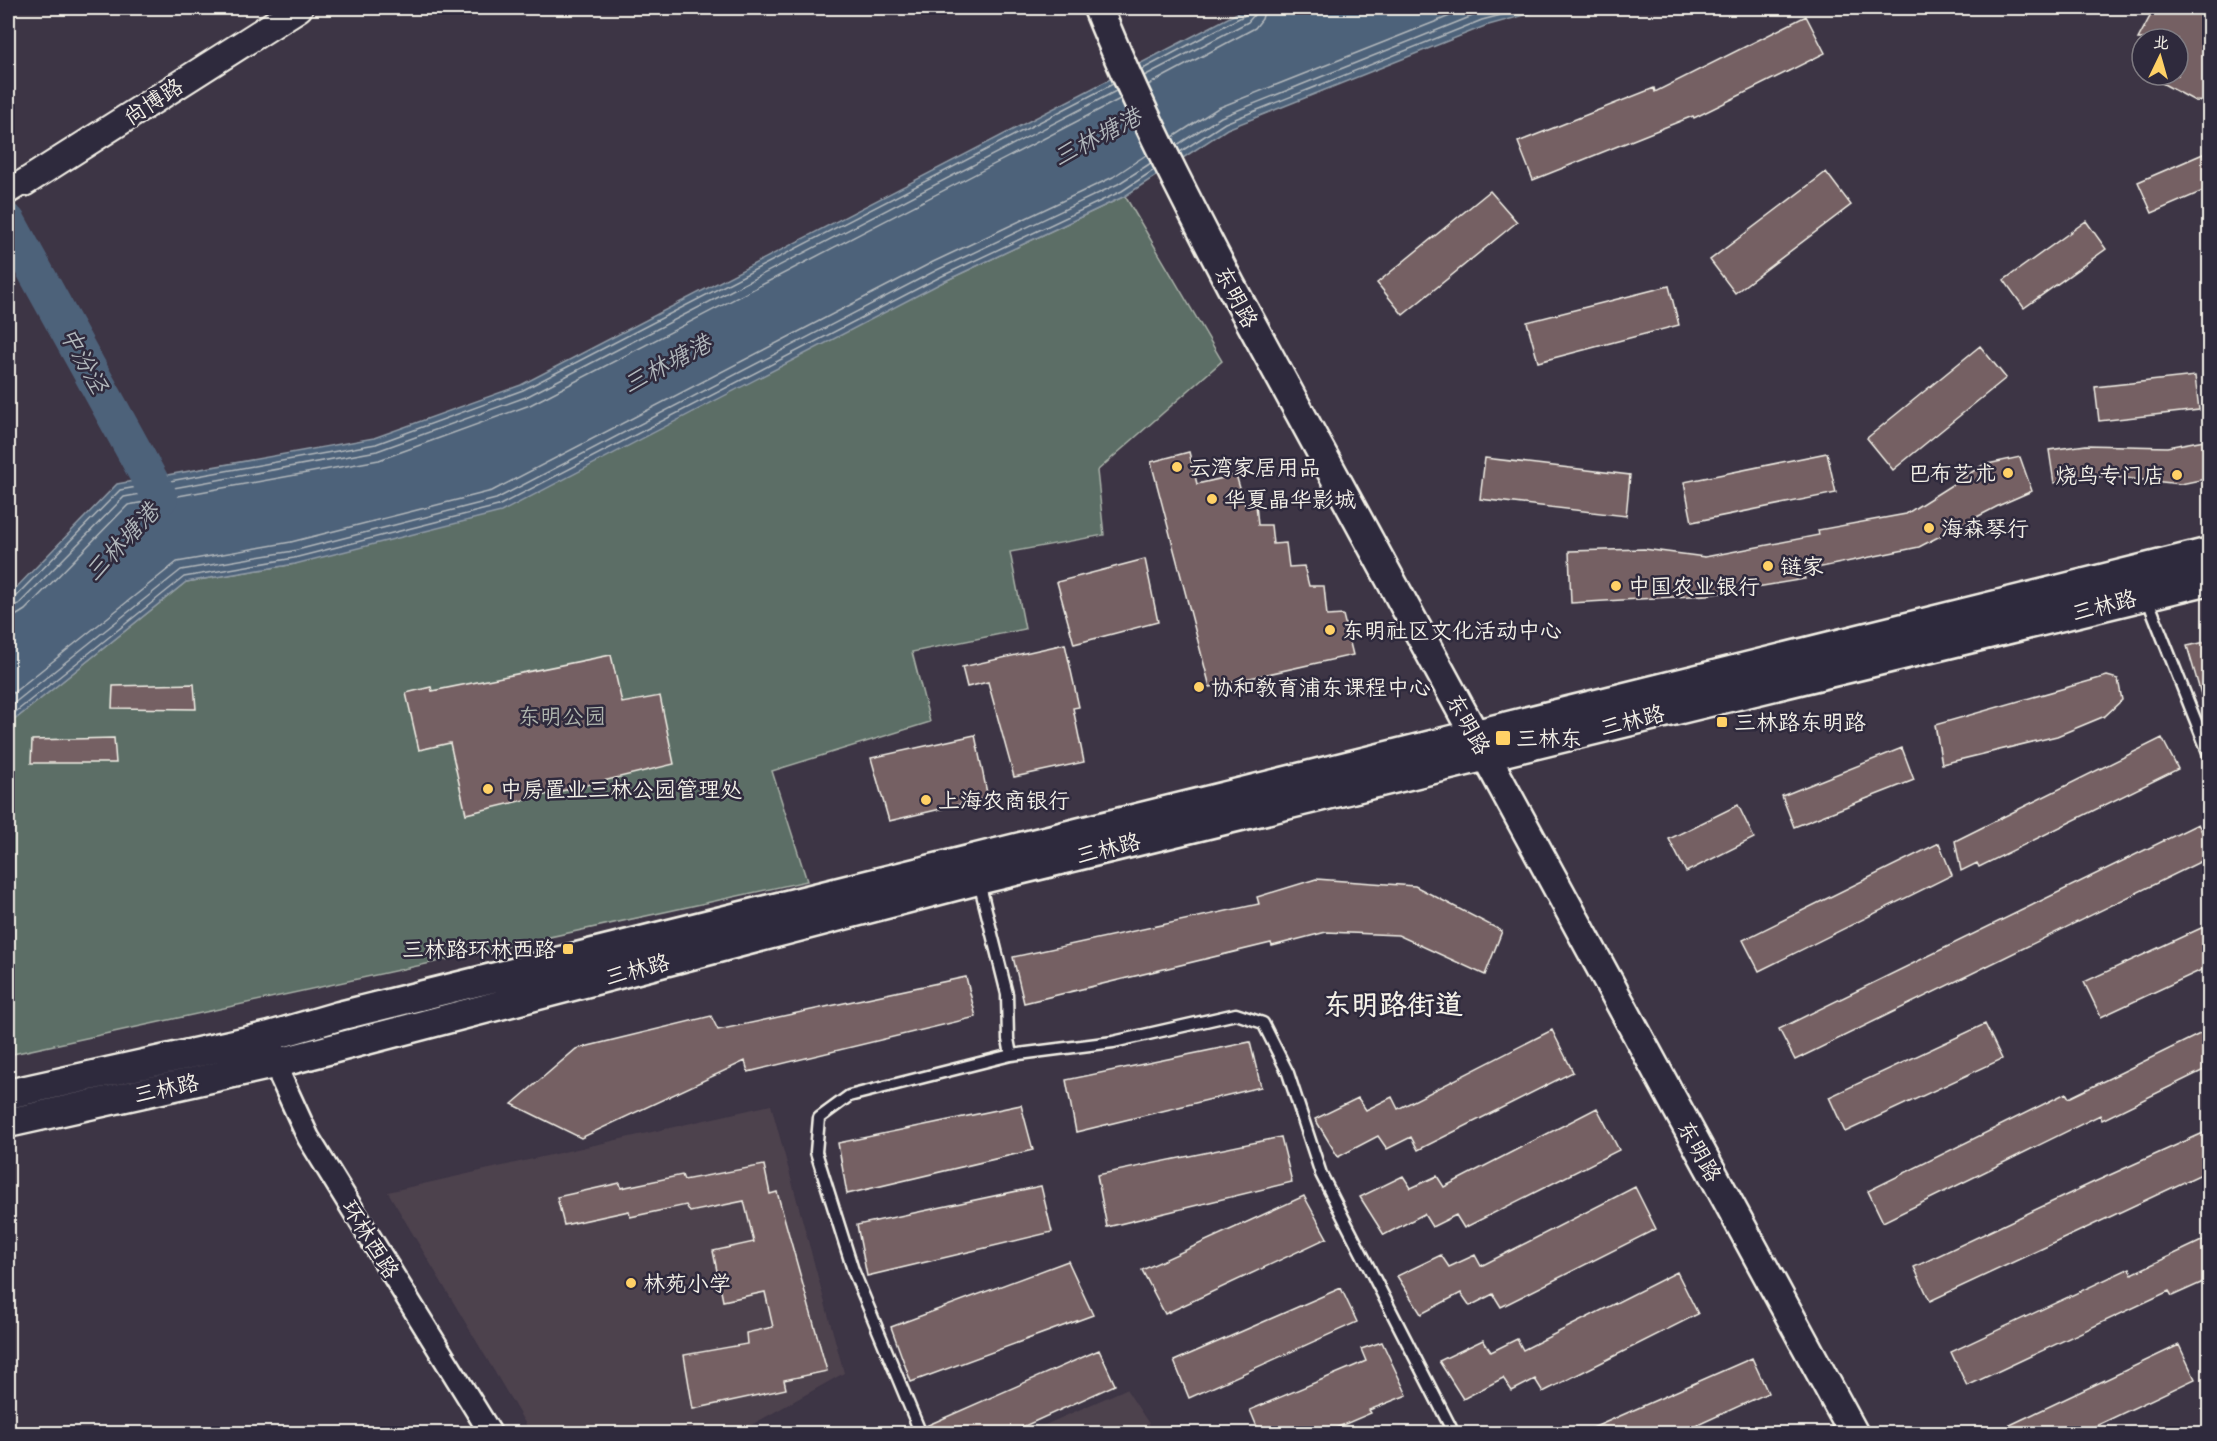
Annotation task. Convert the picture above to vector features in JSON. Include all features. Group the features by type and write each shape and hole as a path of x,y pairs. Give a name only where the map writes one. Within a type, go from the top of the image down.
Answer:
{"main road":[{"name":"东明路","path":"1098,8 1116,53 1170,170 1231,286 1854,1434"},
{"name":"三林路","path":"8,1123 278,1064 2210,552"},
{"name":"三林路","path":"8,1094 270,1036 339,1016 1481,744 2210,580"}],"street":[{"name":"尚博路","path":"16,188 298,8"},
{"name":"环林西路","path":"270,1036 281,1078 308,1137 491,1434"}],"lane":[{"path":"2146,594 2210,757"},
{"path":"978,880 1007,994 1008,1039 1011,1055"},
{"path":"921,1434 853,1270 816,1152 819,1118 849,1096 1011,1055 1113,1042 1236,1014 1263,1023 1288,1073 1321,1174 1451,1428 1451,1434"}],"shaded area":[{"name":"林苑小学","path":"771,1105 844,1373 737,1433 531,1433 388,1192"},
{"path":"1126,1389 1155,1433 1027,1433"}],"green space":[{"name":"东明公园","path":"1125,196 1222,361 1097,471 1104,535 1010,552 1025,629 912,652 930,722 772,771 807,881 8,1055 8,725 186,582 295,564 943,282"}],"water":[{"name":"三林塘港","path":"1247,8 1550,8 1485,26 1227,129 1125,196 943,282 501,512 295,564 186,582 8,725 8,596 117,484 374,438 521,385"}],"building":[{"path":"2163,8 2210,8 2210,102 2195,101 2169,87 2190,87 2190,27 2144,27 2153,11"},
{"path":"1806,16 1825,53 1694,118 1693,116 1533,180 1518,142 1654,88 1655,92"},
{"path":"2210,151 2210,188 2152,213 2138,182"},
{"path":"1826,172 1851,205 1735,293 1710,260"},
{"path":"1490,191 1517,222 1403,315 1377,283"},
{"path":"2086,221 2106,249 2024,308 2004,280"},
{"path":"1669,286 1679,325 1538,362 1527,322"},
{"path":"1980,346 2006,378 1893,470 1867,438"},
{"path":"2195,376 2199,410 2099,421 2095,387"},
{"path":"2210,439 2210,478 2181,484 2105,476 2054,483 2049,450 2086,445 2167,447"},
{"path":"1189,452 1197,484 1236,475 1245,505 1256,504 1258,525 1271,525 1273,544 1286,543 1289,567 1304,566 1309,586 1324,586 1327,616 1343,615 1353,655 1210,687 1151,462"},
{"path":"1827,453 1836,493 1692,522 1684,482"},
{"path":"2020,457 2032,491 1919,547 1802,571 1805,579 1708,595 1571,603 1569,551 1644,549 1705,557 1819,535 1818,530 1906,514 1983,465"},
{"path":"1485,458 1630,475 1626,516 1480,499"},
{"path":"1145,559 1158,622 1074,644 1057,582"},
{"path":"2210,641 2210,707 2205,708 2187,646"},
{"path":"1065,644 1079,707 1073,708 1084,762 1014,777 988,682 967,687 962,667"},
{"path":"611,655 622,703 660,696 674,764 466,814 450,743 419,750 406,693 431,687 432,691"},
{"path":"2107,676 2118,679 2122,700 2105,716 2057,736 1942,764 1935,725"},
{"path":"194,684 196,709 112,708 113,686"},
{"path":"975,735 988,798 889,821 871,758"},
{"path":"114,738 116,763 31,763 32,740"},
{"path":"2162,738 2178,769 1979,867 1977,863 1961,871 1955,841"},
{"path":"1902,748 1914,780 1794,827 1782,796"},
{"path":"1738,805 1754,838 1686,872 1669,839"},
{"path":"2198,824 2210,847 2210,857 1795,1060 1779,1029"},
{"path":"1939,843 1952,875 1759,971 1743,940"},
{"path":"1316,879 1415,886 1502,931 1485,975 1398,935 1326,932 1272,946 1271,943 1024,1003 1013,957 1259,904 1257,897"},
{"path":"2210,924 2210,966 2101,1017 2084,982"},
{"path":"966,977 976,1017 748,1072 745,1061 581,1138 512,1104 576,1049 711,1016 718,1030"},
{"path":"1985,1024 2002,1059 1845,1132 1829,1097"},
{"path":"2210,1029 2210,1067 2102,1120 2100,1115 1883,1222 1868,1191 2066,1093 2069,1098"},
{"path":"1552,1030 1573,1072 1418,1150 1411,1137 1387,1149 1378,1136 1338,1157 1315,1119 1358,1098 1366,1110 1392,1097 1398,1109"},
{"path":"1250,1042 1261,1087 1076,1132 1066,1080"},
{"path":"1021,1105 1033,1150 847,1194 838,1143"},
{"path":"1597,1108 1619,1150 1464,1228 1456,1215 1432,1227 1424,1214 1384,1235 1360,1197 1403,1176 1411,1188 1437,1176 1444,1187"},
{"path":"2210,1130 2210,1170 1930,1301 1914,1267"},
{"path":"1281,1137 1292,1182 1107,1227 1097,1175"},
{"path":"764,1165 770,1194 777,1192 827,1371 784,1380 786,1389 693,1409 684,1355 747,1344 746,1333 773,1327 765,1292 723,1301 713,1251 754,1242 744,1201 690,1212 686,1205 630,1217 629,1211 564,1225 557,1197 620,1183 621,1188 682,1175 684,1180"},
{"path":"1041,1186 1052,1232 867,1276 857,1225"},
{"path":"1635,1187 1656,1229 1501,1307 1493,1294 1470,1306 1461,1293 1421,1314 1397,1276 1441,1255 1449,1267 1475,1255 1481,1266"},
{"path":"1304,1196 1327,1238 1165,1314 1142,1270"},
{"path":"2210,1237 2210,1279 2172,1296 2169,1291 1967,1386 1951,1352 2130,1268 2132,1274"},
{"path":"1068,1261 1093,1315 911,1382 891,1327"},
{"path":"1677,1272 1698,1314 1543,1392 1535,1379 1512,1391 1503,1378 1463,1399 1439,1361 1483,1340 1491,1352 1517,1339 1523,1350"},
{"path":"1341,1288 1357,1322 1189,1398 1174,1361"},
{"path":"1382,1342 1407,1395 1369,1410 1371,1413 1322,1434 1260,1434 1250,1410 1366,1361 1361,1349"},
{"path":"2179,1345 2195,1379 2079,1434 1991,1434"},
{"path":"1099,1350 1115,1385 1007,1434 928,1434 926,1426"},
{"path":"1752,1358 1768,1393 1678,1434 1579,1434"}],"waterway":[{"name":"中汾泾","path":"8,222 160,498"}],"place":[{"name":"云湾家居用品","path":"1177,467"},
{"name":"巴布艺术","path":"2008,473"},
{"name":"烧鸟专门店","path":"2177,475"},
{"name":"华夏晶华影城","path":"1212,499"},
{"name":"海森琴行","path":"1929,528"},
{"name":"链家","path":"1768,566"},
{"name":"中国农业银行","path":"1616,586"},
{"name":"东明社区文化活动中心","path":"1330,630"},
{"name":"协和教育浦东课程中心","path":"1199,687"},
{"name":"三林路东明路","path":"1722,722"},
{"name":"三林东","path":"1503,738"},
{"name":"中房置业三林公园管理处","path":"488,789"},
{"name":"上海农商银行","path":"926,800"},
{"name":"三林路环林西路","path":"568,949"},
{"name":"林苑小学","path":"631,1283"}],"district":[{"name":"东明路街道","path":"1393,1004"}]}
